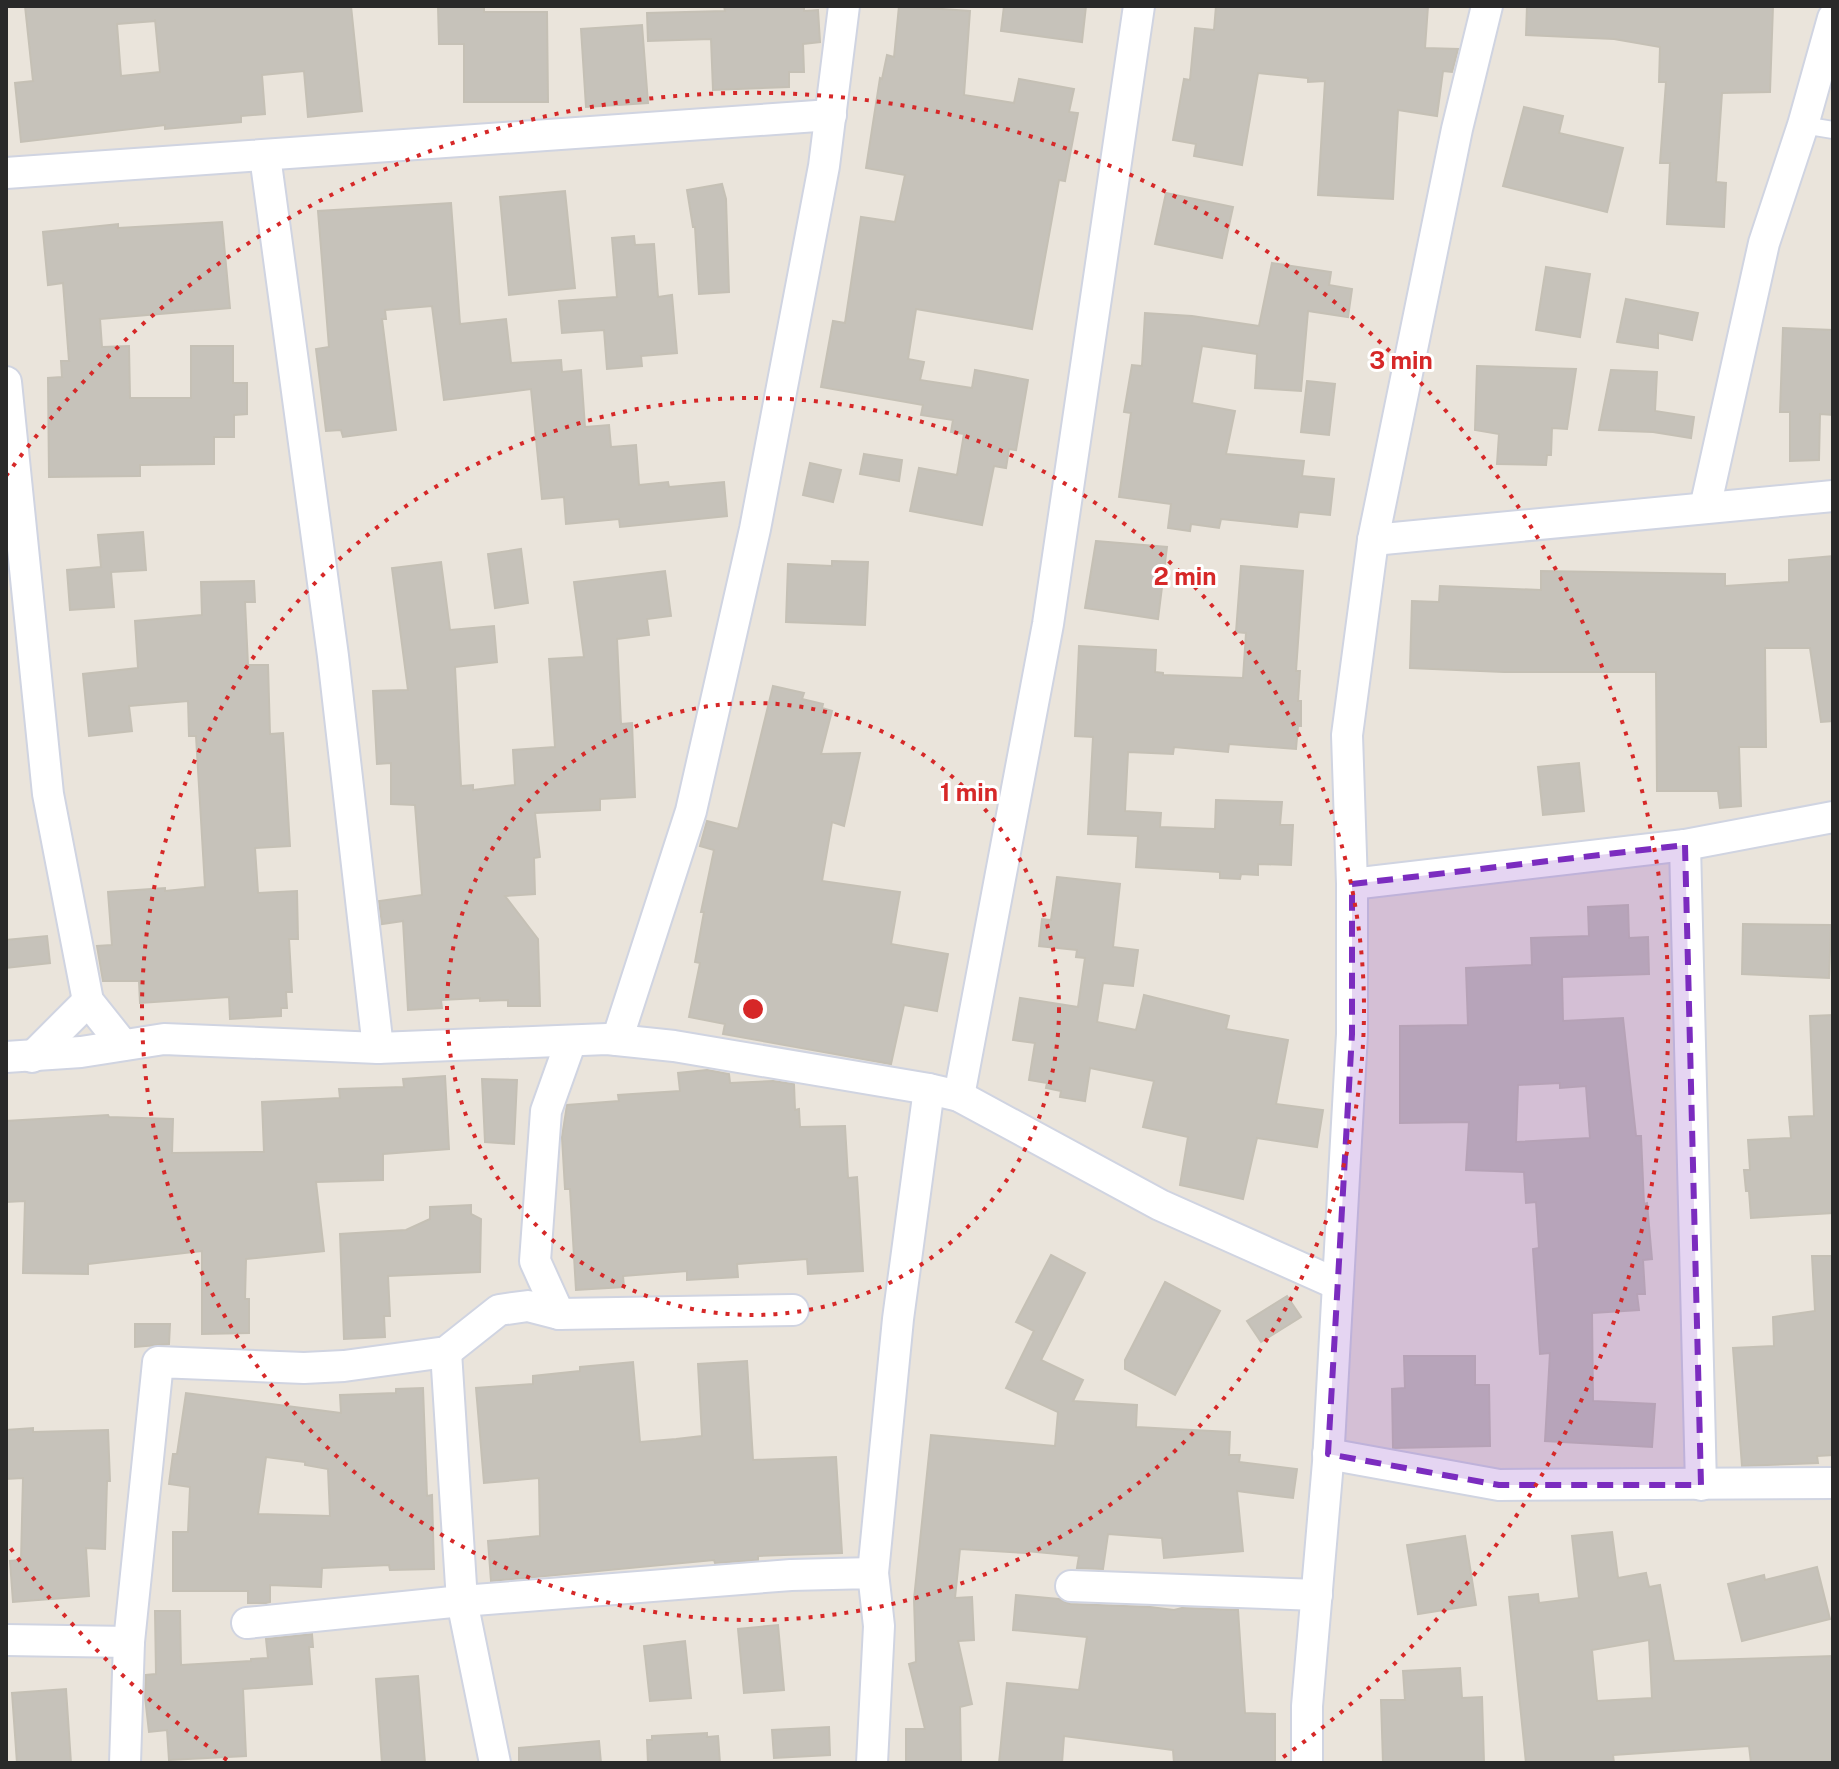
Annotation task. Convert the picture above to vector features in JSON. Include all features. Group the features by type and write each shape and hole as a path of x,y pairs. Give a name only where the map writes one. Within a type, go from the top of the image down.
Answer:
{"street":[{"path":"617,1040 691,811 755,529 824,166 844,6"},
{"path":"959,1096 1048,624 1139,6"},
{"path":"1307,1763 1307,1706 1328,1454 1352,1034 1352,884 1347,735 1373,540 1457,129 1487,6"},
{"path":"1705,508 1764,243 1803,125 1833,18"},
{"path":"6,173 831,115"},
{"path":"265,156 333,656 378,1048"},
{"path":"6,382 48,794 88,1001 123,1045"},
{"path":"1373,540 1833,496"},
{"path":"1352,884 1685,845 1833,817"},
{"path":"1685,845 1701,1485"},
{"path":"19,1057 88,1001"},
{"path":"19,1057 164,1039 378,1048 617,1040 674,1046 929,1089 959,1096 1160,1205 1337,1284"},
{"path":"559,1314 535,1261 546,1111 571,1041"},
{"path":"872,1763 879,1626 873,1573 898,1319 929,1089"},
{"path":"125,1763 129,1642 158,1362 304,1368 446,1352 499,1310 528,1306 559,1314 793,1310"},
{"path":"446,1352 462,1601 495,1763"},
{"path":"1328,1454 1499,1485 1833,1483"},
{"path":"247,1623 462,1601 791,1575 873,1573"},
{"path":"1071,1586 1317,1595"},
{"path":"6,1640 129,1642"}],"lane":[{"path":"1803,125 1833,130"}],"highlighted area":[{"path":"1685,845 1701,1485 1499,1485 1328,1454 1352,1034 1352,884"}],"building":[{"path":"25,6 351,6 362,111 308,117 304,71 262,75 265,114 241,116 241,122 165,129 165,125 21,142 15,83 33,81","holes":["155,19 160,72 121,76 117,24"]},
{"path":"438,6 484,6 484,12 547,12 548,102 464,102 464,44 439,44"},
{"path":"724,6 804,6 804,11 818,10 820,42 803,44 804,72 789,72 789,87 713,90 711,39 648,41 647,13 725,11"},
{"path":"899,6 970,11 964,95 1014,103 1019,79 1074,89 1069,112 1078,113 1065,181 1059,180 1032,329 916,309 908,359 924,362 920,380 972,388 975,370 1028,380 1016,450 1009,449 1006,468 994,466 982,525 910,511 919,468 957,475 964,434 951,432 953,420 921,415 923,405 821,387 833,321 845,323 861,217 895,222 905,175 866,168 880,78 887,55 894,57"},
{"path":"1004,6 1086,6 1082,42 1001,31"},
{"path":"1216,6 1428,6 1425,48 1458,49 1452,72 1443,71 1437,116 1398,110 1393,199 1318,195 1325,81 1308,82 1308,78 1258,73 1242,165 1194,156 1196,144 1173,140 1184,79 1190,80 1195,28 1214,30"},
{"path":"1527,6 1773,6 1770,92 1722,93 1716,182 1726,183 1724,227 1667,224 1670,163 1660,163 1666,82 1659,82 1660,47 1614,39 1526,35"},
{"path":"642,25 648,103 586,107 581,29"},
{"path":"1524,107 1563,116 1559,133 1623,148 1607,212 1503,186"},
{"path":"722,184 726,199 729,292 699,294 695,227 687,190"},
{"path":"565,191 575,288 509,295 500,197"},
{"path":"1166,193 1233,207 1222,258 1155,244"},
{"path":"451,203 460,324 506,319 511,363 561,360 562,372 581,370 585,427 609,425 611,447 636,445 639,485 668,482 669,487 724,482 727,516 620,527 619,519 566,524 564,497 542,499 531,389 444,400 432,306 385,310 386,319 382,319 396,430 343,437 341,430 326,431 316,349 329,347 318,211"},
{"path":"222,222 230,308 100,319 102,347 129,346 130,398 191,398 191,346 233,346 233,383 247,383 247,414 234,415 234,437 214,437 214,464 140,465 140,476 49,477 48,378 62,377 61,361 69,361 63,283 48,285 43,232 118,224 118,228"},
{"path":"634,236 635,245 654,244 658,297 672,295 677,353 641,356 642,366 607,369 604,330 562,333 559,301 617,297 612,238"},
{"path":"1272,263 1331,272 1329,285 1352,289 1348,317 1308,311 1301,391 1255,388 1257,354 1202,346 1192,403 1235,411 1226,454 1304,461 1302,476 1334,479 1330,515 1299,512 1297,527 1221,519 1219,528 1191,524 1190,531 1168,528 1171,504 1119,497 1131,413 1124,412 1132,365 1142,366 1145,313 1259,326"},
{"path":"1546,267 1590,274 1580,337 1536,330"},
{"path":"1626,299 1698,313 1692,340 1658,333 1658,348 1617,342"},
{"path":"1783,328 1833,330 1833,415 1820,414 1819,460 1790,461 1790,412 1780,412"},
{"path":"1477,366 1576,369 1567,429 1552,428 1551,455 1547,455 1546,465 1497,464 1499,434 1475,430"},
{"path":"1611,370 1657,372 1655,411 1694,417 1691,438 1653,432 1599,430"},
{"path":"1307,381 1335,384 1329,435 1301,432"},
{"path":"864,454 902,460 899,481 860,474"},
{"path":"810,463 841,470 833,502 803,495"},
{"path":"143,532 146,570 111,572 114,607 70,610 67,570 101,567 98,535"},
{"path":"1096,541 1167,547 1158,619 1085,608"},
{"path":"521,549 528,603 495,608 488,554"},
{"path":"1833,556 1833,721 1821,722 1810,648 1765,648 1766,747 1739,747 1741,806 1720,808 1718,791 1657,791 1656,672 1504,672 1410,668 1412,601 1439,602 1440,586 1541,590 1541,571 1725,574 1725,586 1789,582 1789,560"},
{"path":"832,561 868,562 865,625 786,622 788,564 832,566"},
{"path":"441,562 450,630 494,626 497,662 455,667 461,786 473,785 473,790 515,785 513,750 555,747 549,659 584,657 574,582 665,571 671,616 647,619 649,635 617,639 621,724 632,723 635,797 600,799 600,810 535,813 540,857 534,858 535,894 505,896 538,939 540,1006 508,1006 508,1000 480,1001 480,998 441,1000 442,1008 408,1010 403,921 382,924 379,901 422,895 415,805 391,804 391,763 377,764 373,691 408,690 392,568"},
{"path":"1241,566 1303,571 1296,671 1300,671 1298,701 1301,701 1301,726 1298,726 1296,749 1229,744 1228,752 1174,747 1173,754 1128,752 1125,811 1161,813 1160,827 1215,829 1216,800 1282,802 1280,825 1293,825 1291,865 1258,864 1258,875 1241,874 1240,879 1220,878 1220,872 1136,867 1138,836 1088,834 1093,737 1075,736 1079,646 1156,650 1155,672 1163,675 1243,678 1246,633 1236,632"},
{"path":"254,581 255,602 245,602 248,665 268,665 270,734 283,733 290,846 255,848 258,893 297,891 298,939 289,939 292,992 286,992 287,1008 281,1008 281,1016 230,1019 229,997 140,1003 139,981 103,981 97,946 112,945 108,892 205,887 196,736 189,736 188,701 129,706 132,731 89,736 83,674 138,668 135,621 202,615 201,582"},
{"path":"773,686 804,693 802,699 823,704 822,708 832,711 821,754 860,753 844,826 832,822 822,881 900,892 891,944 948,954 937,1011 904,1005 891,1064 723,1034 725,1024 689,1017 700,963 695,962 704,912 701,912 714,850 700,846 707,821 738,829"},
{"path":"1579,763 1584,811 1543,815 1538,767"},
{"path":"1057,877 1120,884 1113,947 1138,950 1133,986 1103,983 1097,1022 1136,1030 1144,995 1229,1016 1226,1029 1288,1040 1276,1104 1323,1110 1317,1147 1257,1138 1243,1199 1180,1185 1188,1137 1143,1127 1154,1081 1090,1068 1085,1101 1060,1097 1061,1091 1046,1088 1047,1083 1029,1080 1035,1043 1013,1040 1020,998 1078,1007 1085,958 1076,957 1077,950 1039,946 1042,919 1051,920"},
{"path":"1628,905 1629,938 1648,937 1649,974 1562,977 1563,1021 1623,1018 1636,1136 1641,1136 1644,1204 1647,1203 1652,1259 1643,1260 1645,1294 1637,1294 1639,1310 1592,1313 1593,1401 1655,1404 1652,1447 1545,1441 1550,1353 1540,1354 1533,1249 1539,1248 1536,1202 1526,1203 1524,1172 1466,1170 1469,1122 1400,1123 1400,1026 1468,1025 1466,968 1532,965 1531,938 1589,936 1588,907","holes":["1560,1083 1560,1088 1586,1086 1590,1138 1516,1142 1518,1085"]},
{"path":"1743,924 1831,925 1829,978 1742,974"},
{"path":"47,936 50,963 6,968 6,940"},
{"path":"1833,1015 1833,1213 1751,1218 1744,1170 1750,1170 1748,1140 1791,1138 1789,1117 1814,1116 1810,1016"},
{"path":"707,1070 729,1074 730,1083 773,1081 794,1084 795,1110 799,1109 800,1127 845,1126 848,1178 857,1177 863,1271 808,1274 807,1259 737,1264 738,1277 687,1280 687,1271 623,1276 624,1287 576,1290 570,1189 565,1189 562,1137 567,1105 619,1101 618,1095 680,1091 678,1073"},
{"path":"445,1076 449,1149 383,1154 383,1180 316,1182 324,1251 246,1259 245,1299 249,1299 249,1333 202,1334 202,1251 88,1264 88,1274 23,1273 25,1201 6,1202 6,1121 108,1115 173,1119 172,1153 264,1152 262,1102 340,1098 339,1089 404,1087 403,1079"},
{"path":"482,1079 517,1080 514,1144 485,1142"},
{"path":"471,1205 471,1214 481,1219 480,1272 388,1276 390,1316 384,1316 385,1337 344,1339 340,1234 406,1230 430,1219 430,1207"},
{"path":"1051,1255 1085,1273 1041,1360 1083,1380 1073,1401 1137,1405 1136,1427 1230,1432 1229,1455 1240,1455 1239,1462 1297,1469 1293,1498 1237,1491 1243,1551 1164,1558 1162,1538 1108,1534 1103,1569 1077,1568 1079,1556 960,1549 955,1598 972,1597 974,1640 958,1641 972,1704 960,1707 961,1763 906,1763 906,1729 925,1729 909,1664 916,1662 914,1599 931,1435 1055,1446 1058,1412 1006,1388 1034,1331 1016,1322"},
{"path":"1812,1256 1833,1256 1833,1455 1817,1456 1818,1463 1742,1466 1733,1348 1774,1346 1773,1317 1815,1311"},
{"path":"1165,1282 1220,1311 1175,1395 1125,1369 1125,1360"},
{"path":"1287,1296 1301,1317 1261,1342 1247,1321"},
{"path":"135,1324 170,1324 169,1344 135,1347"},
{"path":"1404,1356 1475,1356 1475,1385 1489,1385 1490,1446 1393,1448 1392,1389 1405,1388"},
{"path":"747,1361 753,1460 836,1457 842,1553 758,1556 758,1560 715,1563 714,1560 491,1581 488,1541 540,1536 539,1478 484,1483 476,1388 533,1384 533,1376 633,1362 640,1442 676,1439 702,1436 698,1364"},
{"path":"423,1388 427,1496 432,1495 434,1569 390,1570 389,1565 322,1568 321,1587 270,1585 270,1602 266,1603 248,1603 248,1591 173,1591 173,1532 188,1532 190,1487 169,1484 186,1393 341,1413 340,1395 396,1393 396,1389","holes":["266,1457 305,1462 305,1465 328,1469 330,1516 258,1514"]},
{"path":"33,1428 33,1432 108,1430 110,1481 107,1481 105,1549 86,1548 89,1596 13,1602 10,1561 21,1560 23,1478 6,1479 6,1430"},
{"path":"1612,1532 1618,1578 1646,1573 1649,1587 1660,1585 1674,1661 1833,1656 1833,1763 1751,1763 1749,1746 1613,1755 1614,1763 1526,1763 1509,1597 1538,1594 1539,1603 1579,1598 1572,1536","holes":["1649,1640 1652,1698 1597,1701 1592,1650"]},
{"path":"1465,1536 1476,1605 1418,1614 1407,1545"},
{"path":"1817,1567 1830,1619 1742,1641 1728,1584 1764,1575 1765,1580"},
{"path":"1016,1595 1059,1599 1070,1604 1238,1610 1245,1713 1275,1714 1275,1763 1174,1763 1173,1750 1064,1736 1062,1763 999,1763 1007,1683 1079,1690 1087,1637 1013,1630"},
{"path":"155,1611 180,1611 181,1665 268,1658 266,1639 312,1634 313,1647 309,1647 312,1684 243,1689 246,1756 169,1760 167,1730 149,1732 145,1697 146,1675 156,1674"},
{"path":"778,1625 784,1690 744,1693 738,1629"},
{"path":"685,1641 691,1698 650,1701 644,1646"},
{"path":"1460,1668 1462,1698 1482,1697 1484,1763 1383,1763 1381,1700 1405,1700 1403,1671"},
{"path":"418,1676 425,1763 382,1763 376,1679"},
{"path":"66,1689 71,1763 17,1763 12,1693"},
{"path":"829,1727 830,1755 774,1758 772,1730"},
{"path":"707,1733 707,1737 718,1736 720,1763 648,1763 647,1740 652,1740 652,1736"},
{"path":"599,1741 601,1763 519,1763 519,1748"}]}
